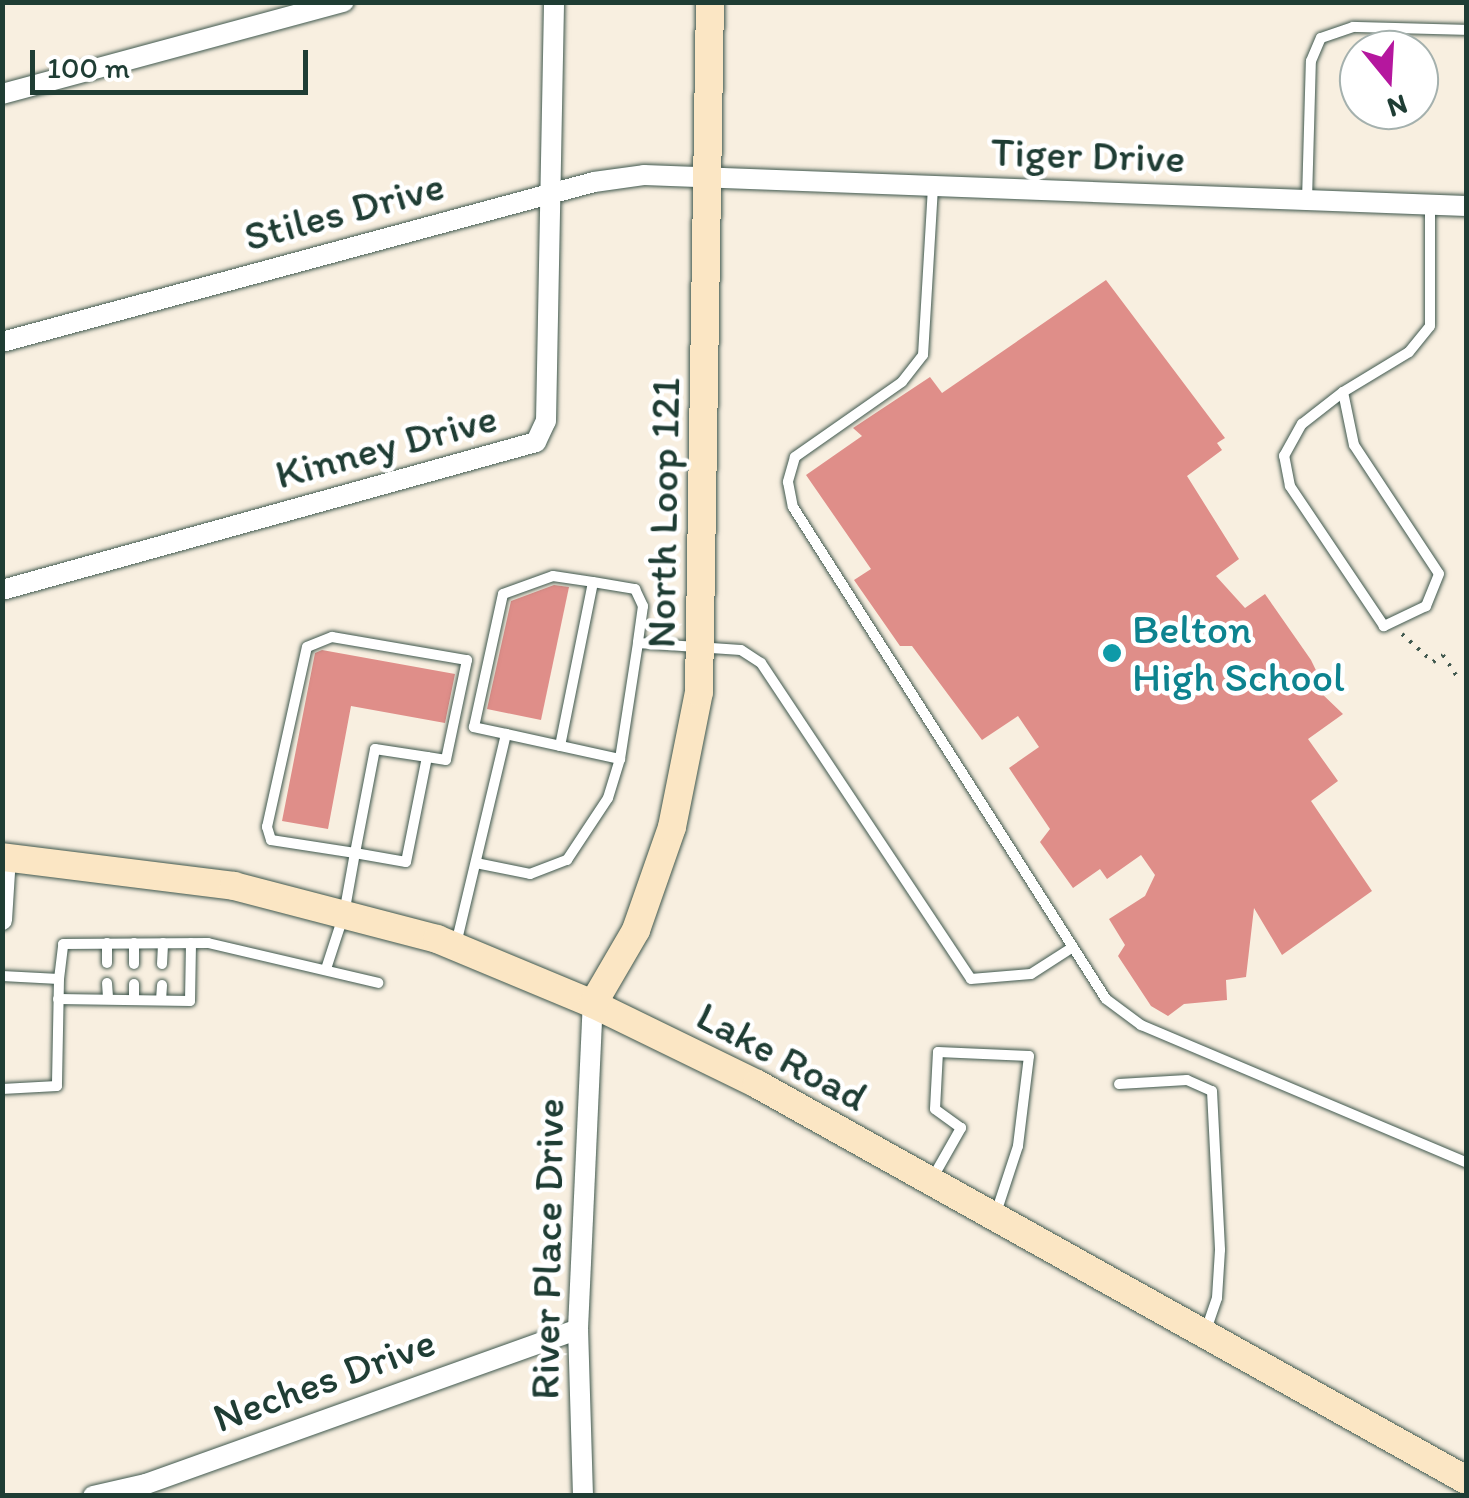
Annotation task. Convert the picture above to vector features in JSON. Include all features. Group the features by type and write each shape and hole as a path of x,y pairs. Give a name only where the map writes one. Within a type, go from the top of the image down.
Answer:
{"main road":[{"name":"North Loop 121","path":"594,1004 636,930 672,826 691,748 701,645 710,2"},
{"name":"Lake Road","path":"4,857 234,886 455,947 594,1004 757,1084 1466,1480"}],"street":[{"path":"2,94 344,2"},
{"name":"Kinney Drive","path":"2,590 536,442 546,421 547,195 554,2"},
{"name":"Stiles Drive","path":"2,342 547,195 644,175 708,175"},
{"name":"Tiger Drive","path":"708,175 1466,206"},
{"path":"2,920 4,857"},
{"name":"River Place Drive","path":"583,1496 578,1329 594,1004"},
{"name":"Neches Drive","path":"93,1496 146,1484 578,1329"}],"lane":[{"path":"1306,200 1310,61 1320,38 1352,27 1466,30"},
{"path":"933,187 923,355 915,368 795,457 788,482 793,506 1070,949 1106,999 1140,1025 1466,1162"},
{"path":"1343,392 1354,445 1438,574 1426,606 1384,626 1290,486 1284,456 1302,424 1343,392 1409,352 1430,326 1430,206"},
{"path":"476,863 530,874 567,860 601,811 620,759 643,606 635,589 593,582 542,578 503,594 474,727 620,759"},
{"path":"560,746 593,582"},
{"path":"326,969 344,914 355,853 375,749 427,757 446,760 466,660 332,638 307,647 267,835 355,853 406,862 427,757"},
{"path":"638,643 741,650 762,663 971,979 1030,974 1070,949"},
{"path":"455,947 506,734"},
{"path":"107,943 107,963"},
{"path":"58,998 190,1001 192,943"},
{"path":"2,1088 57,1086 62,944 192,943 378,982"},
{"path":"134,944 134,964"},
{"path":"162,964 163,944"},
{"path":"2,976 58,978"},
{"path":"108,983 108,999"},
{"path":"134,984 134,1000"},
{"path":"161,1000 162,985"},
{"path":"931,1182 960,1128 935,1109 938,1052 1028,1056 1018,1146 995,1216"},
{"path":"1119,1084 1187,1080 1212,1091 1220,1250 1218,1298 1204,1332"}],"path":[{"path":"1384,626 1433,662 1443,655 1460,681"}],"building":[{"name":"Belton High School","path":"1106,280 1225,438 1217,443 1222,450 1187,476 1239,559 1216,576 1245,608 1265,594 1311,660 1324,687 1318,690 1343,714 1308,739 1338,781 1311,801 1372,891 1282,955 1254,908 1246,977 1226,980 1227,1000 1184,1004 1168,1016 1151,1006 1118,956 1125,945 1109,919 1145,896 1155,875 1141,855 1107,879 1100,869 1073,888 1040,842 1050,829 1009,768 1039,747 1018,716 982,740 912,646 900,646 854,580 871,569 806,475 862,436 853,428 930,377 942,393"},
{"path":"554,585 569,587 541,720 487,709 511,601"},
{"path":"322,650 455,674 445,723 351,706 328,829 282,821 315,653"}],"place":[{"name":"Belton High School","path":"1112,653"}]}
